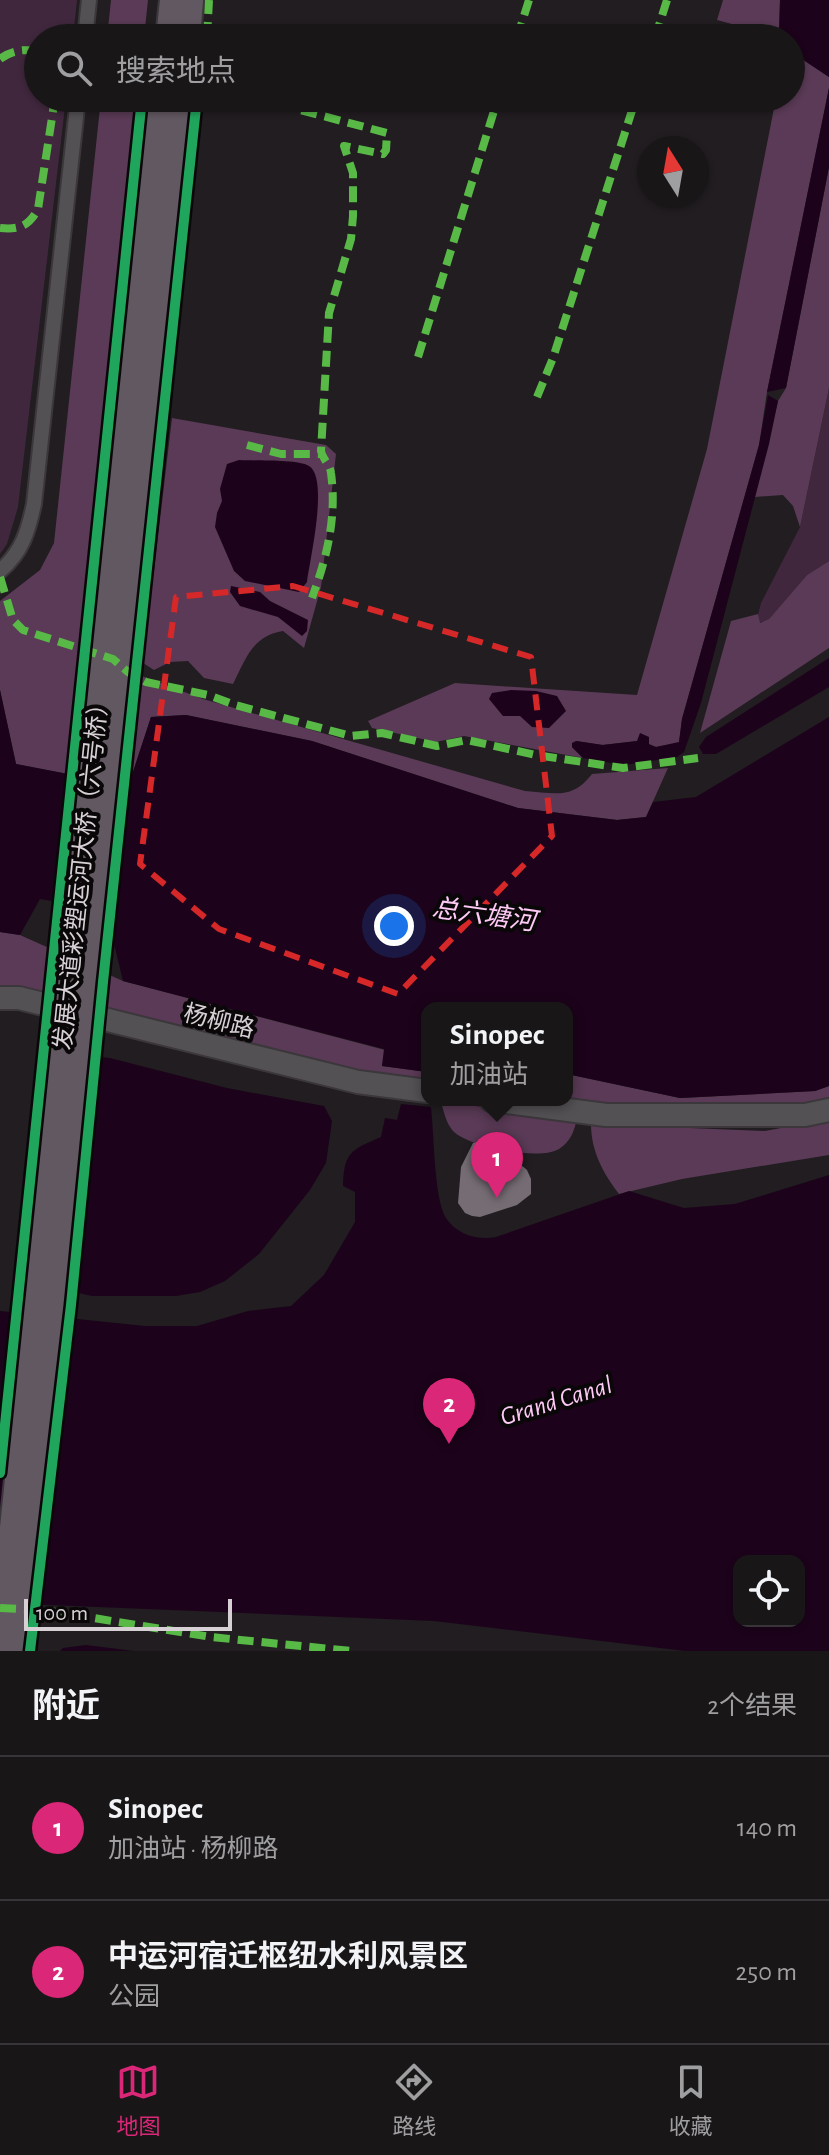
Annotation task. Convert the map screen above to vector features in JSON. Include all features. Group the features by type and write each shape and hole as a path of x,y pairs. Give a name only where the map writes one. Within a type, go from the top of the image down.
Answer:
{"main road":[{"path":"169,24 172,0"},
{"path":"189,24 191,0"},
{"name":"发展大道彩塑运河大桥（六号桥）","path":"0,1643 160,112"},
{"name":"发展大道彩塑运河大桥（六号桥）","path":"21,1651 180,112"}],"street":[{"path":"86,24 89,0"},
{"path":"0,571 19,553 34,504 76,112"},
{"name":"杨柳路","path":"0,998 19,998 358,1082 421,1090"},
{"path":"537,1106 606,1115 805,1115 829,1110"}],"highlighted area":[{"path":"293,586 531,657 552,836 398,994 219,929 140,864 176,597"}],"shaded area":[{"path":"0,0 77,0 74,24 24,24 24,112 64,112 18,507 7,544 0,554"},
{"path":"111,0 148,0 145,24 108,24"},
{"path":"723,0 780,0 779,24 732,24 717,20"},
{"path":"805,61 829,77 829,88 759,445 682,719 679,743 656,747 638,741 602,745 576,741 572,747 583,758 464,736 436,742 372,728 368,721 455,683 637,695 707,449 773,112 805,112"},
{"path":"100,112 136,112 78,652 203,699 525,791 562,793 577,788 592,774 668,768 646,817 617,820 518,808 312,741 186,715 151,717 132,775 109,782 16,764 0,690 0,601 40,570 54,543"},
{"path":"829,167 829,388 800,527 793,506 783,495 755,497 778,401 786,388"},
{"path":"829,388 829,561 807,575 769,619 759,623 761,603 800,527"},
{"path":"172,418 326,445 336,454 321,587 304,648 283,631 264,638 251,650 233,684 204,678 188,661 170,662 154,670 143,663"},
{"path":"829,561 829,648 700,733 731,621 758,614 760,623 769,619 807,575"},
{"path":"0,932 20,935 123,981 385,1050 382,1066 421,1071 421,1085 0,989"},
{"path":"573,1075 680,1098 815,1091 829,1086 829,1103 809,1108 594,1106 573,1101"},
{"path":"442,1106 475,1106 577,1118 566,1143 559,1149 537,1154 473,1142 453,1131"},
{"path":"829,1119 829,1155 682,1179 619,1194 599,1161 591,1124 765,1131"}],"water":[{"path":"780,0 829,0 829,77 805,61 805,24 779,24"},
{"path":"829,88 829,167 786,388 767,392"},
{"path":"768,395 778,401 769,444 701,703 684,752 677,757 624,765 583,758 572,743 603,745 637,741 640,733 649,737 649,744 656,747 679,742 682,719 759,445"},
{"path":"239,460 295,462 309,466 315,473 318,502 314,538 307,582 299,592 245,581 234,571 215,527 227,464"},
{"path":"231,586 260,592 270,601 308,620 307,631 302,636 278,617 240,606 230,592"},
{"path":"829,658 829,687 716,754 703,754 699,747 706,737"},
{"name":"总六塘河","path":"0,690 16,764 109,782 132,775 151,717 186,715 312,741 518,808 617,820 646,817 653,802 696,797 829,717 829,1086 815,1091 680,1098 573,1075 573,1002 421,1002 421,1071 382,1066 384,1049 123,981 106,910 40,899 20,935 0,932"},
{"path":"511,690 557,696 566,711 549,728 532,727 520,716 503,716 489,699 492,693"},
{"path":"48,1051 110,1058 227,1088 324,1106 332,1121 326,1163 310,1190 259,1254 225,1281 200,1292 176,1296 92,1296 27,1281"},
{"name":"Grand Canal","path":"401,1104 431,1107 442,1209 450,1224 468,1235 482,1238 496,1237 629,1191 684,1208 735,1204 829,1175 829,1651 685,1651 434,1621 0,1603 0,1311 145,1326 197,1326 248,1311 291,1306 324,1275 355,1222 355,1192 343,1186 345,1166 356,1149 381,1137 385,1118 397,1120"},
{"path":"86,1645 134,1651 60,1651"}],"pier":[{"path":"69,771 109,778 128,772 110,944 103,914 56,905"},
{"path":"47,1047 99,1053 74,1296 25,1285 20,1272 44,1050"}],"building":[{"path":"493,1141 527,1170 531,1179 531,1194 517,1205 480,1217 472,1216 465,1213 458,1203 461,1167 473,1143"}],"marked path":[{"path":"208,24 209,0"},
{"path":"521,24 529,0"},
{"path":"659,24 667,0"},
{"path":"0,59 24,50"},
{"path":"0,228 23,226 38,209 53,112"},
{"path":"308,112 387,133 383,154 344,146 353,173 353,216 351,239 329,313 321,451 331,473 332,521 312,598"},
{"path":"418,357 494,112"},
{"path":"537,397 553,358 632,112"},
{"path":"247,445 281,454 322,454"},
{"path":"0,577 13,620 23,630 113,659 146,682 208,695 351,736 382,733 437,746 467,740 536,755 623,768 698,758"},
{"path":"0,1608 44,1610 211,1637 351,1651"}],"cycle path":[{"path":"0,1473 141,112"},
{"path":"30,1651 71,1305 196,112"}],"place":[{"name":"Sinopec","path":"497,1198"},
{"name":"中运河宿迁枢纽水利风景区","path":"449,1444"}]}
